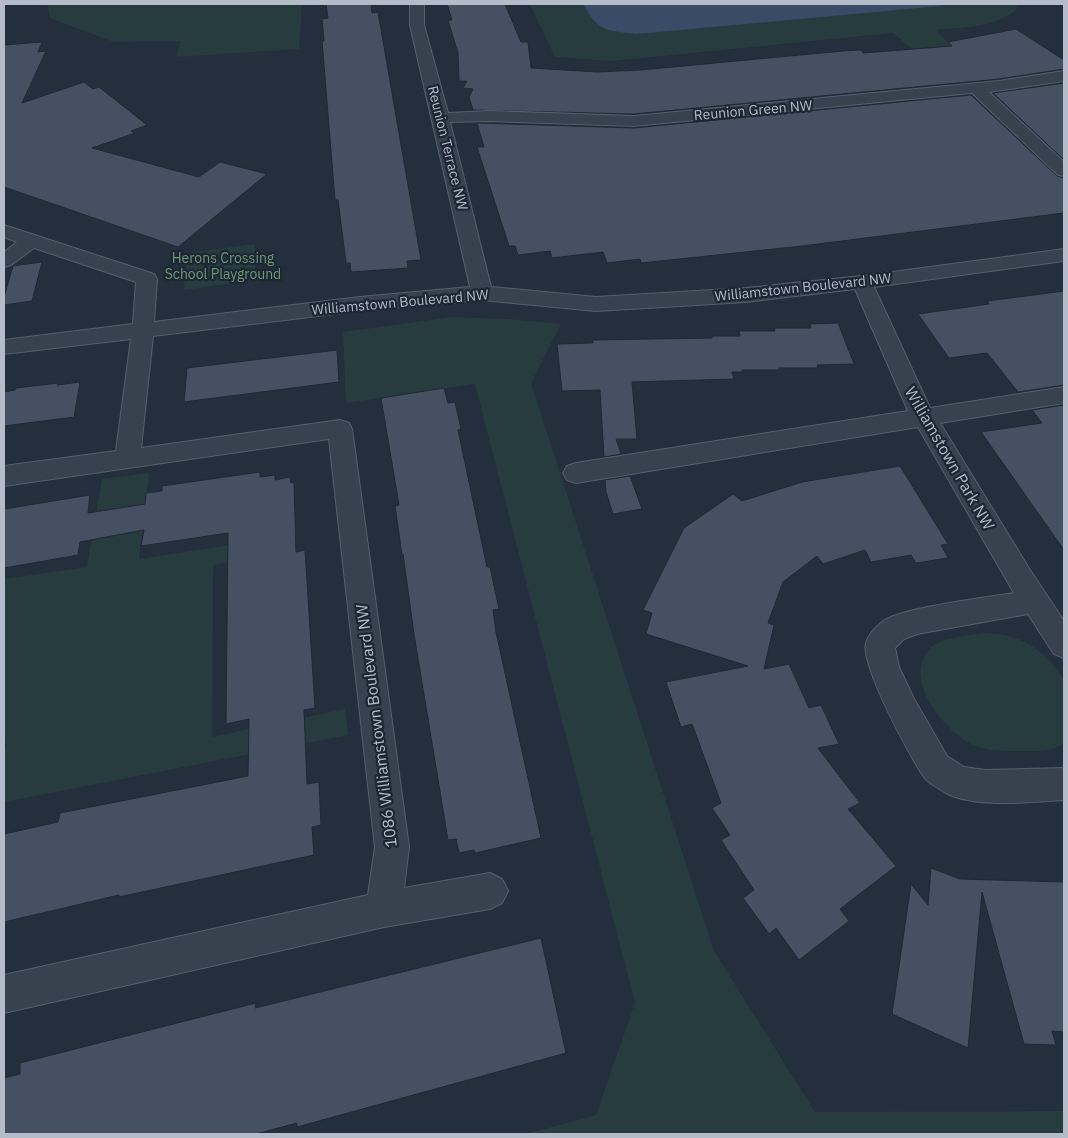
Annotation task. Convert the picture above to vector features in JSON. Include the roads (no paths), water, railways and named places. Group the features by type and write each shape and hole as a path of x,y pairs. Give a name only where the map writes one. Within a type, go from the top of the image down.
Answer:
{"street":[{"name":"Reunion Terrace NW","path":"417,4 417,25 482,293"},
{"name":"Reunion Green NW","path":"441,118 508,116 588,122 634,121 977,89 1064,76"},
{"path":"977,89 1064,171"},
{"path":"4,231 147,278 143,330 127,458"},
{"path":"4,261 32,240"},
{"name":"Williamstown Boulevard NW","path":"4,347 360,304 482,293 596,304 746,295 862,282 1064,255"},
{"name":"Williamstown Park NW","path":"862,282 924,417 1064,646"},
{"path":"576,473 1064,395"},
{"name":"1086 Williamstown Boulevard NW","path":"4,476 340,429 392,847 384,909"},
{"path":"1036,601 917,622 894,628 880,644 884,668 899,701 936,767 958,782 986,786 1064,784"},
{"path":"4,994 384,909 490,891"}],"water":[{"path":"583,4 945,4 940,6 636,34 617,32 604,28 594,20"}],"park label":[{"name":"Herons Crossing School Playground","path":"223,266"}]}
